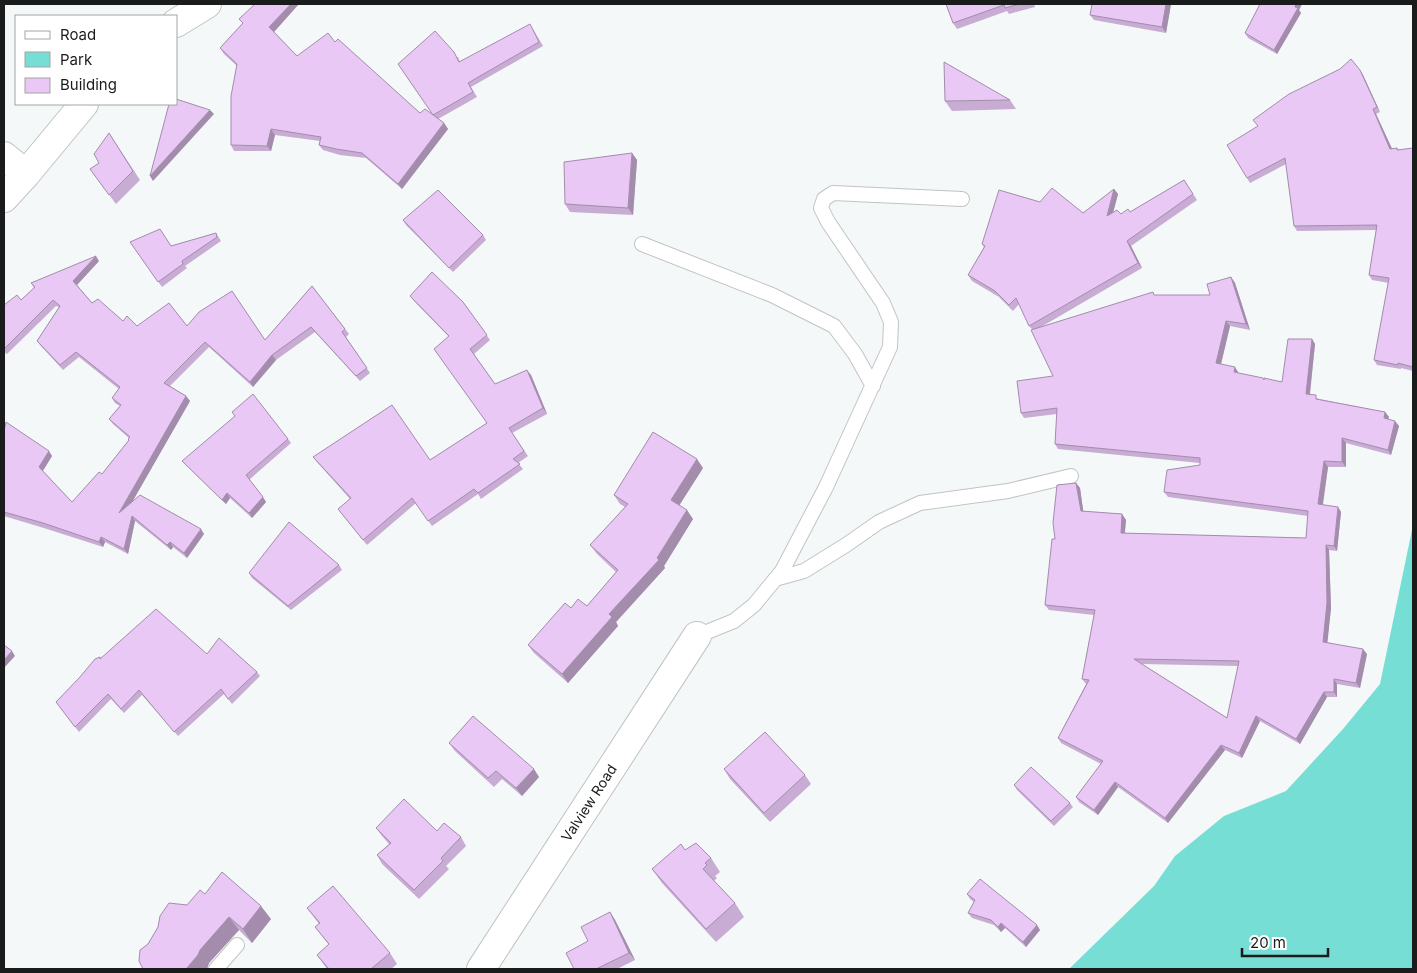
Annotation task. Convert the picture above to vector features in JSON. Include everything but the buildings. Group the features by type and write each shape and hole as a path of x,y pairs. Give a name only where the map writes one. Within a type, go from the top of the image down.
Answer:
{"street":[{"path":"178,22 207,4"},
{"path":"4,198 12,163 83,105"},
{"name":"Valview Road","path":"481,969 697,636"}],"lane":[{"path":"697,636 734,621 754,604 782,571 826,487 890,346 891,322 883,303 828,222 821,208 824,199 833,193 962,199"},
{"path":"642,244 772,295 834,326 855,354 873,386"},
{"path":"775,579 804,571 879,522 920,503 1008,491 1071,476"},
{"path":"216,969 237,945"}],"green space":[{"path":"1413,525 1413,969 1069,969 1154,886 1175,856 1224,816 1286,791 1343,729 1380,684"}]}
